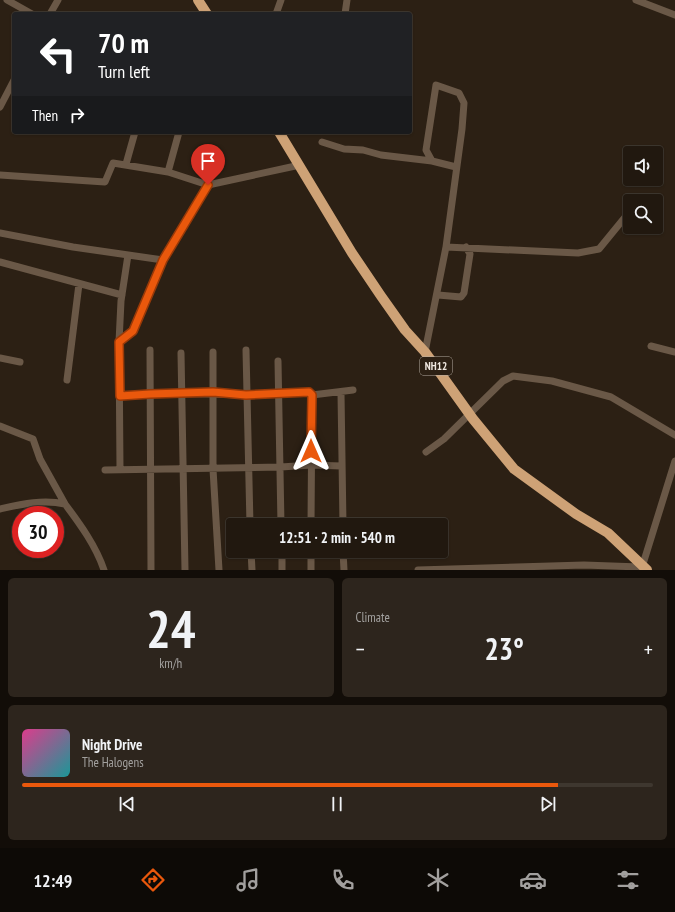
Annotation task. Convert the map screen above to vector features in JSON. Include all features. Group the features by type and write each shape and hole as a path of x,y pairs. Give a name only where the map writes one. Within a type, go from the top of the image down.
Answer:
{"highway":[{"path":"198,0 206,12"},
{"name":"NH12","path":"281,134 352,253 405,330 425,352 469,414 514,469 565,507 608,534 642,566"}],"street":[{"path":"7,0 28,12"},
{"path":"51,12 58,0"},
{"path":"277,12 282,0"},
{"path":"345,12 347,0"},
{"path":"636,0 675,15"},
{"path":"0,108 12,84"},
{"path":"425,352 438,295 446,247 464,103 459,93 436,85 426,150 432,161"},
{"path":"126,164 134,134"},
{"path":"168,172 178,134"},
{"path":"322,142 344,149 363,150 381,155 432,161 456,167"},
{"path":"0,175 105,182 113,163 168,172 208,185 300,165"},
{"path":"119,342 133,331 163,260 208,185"},
{"path":"446,247 578,253 600,249 623,220"},
{"path":"0,233 163,260"},
{"path":"438,295 461,297 464,293 470,254 466,247"},
{"path":"120,470 119,342 122,295 128,255"},
{"path":"0,262 122,295"},
{"path":"67,380 79,284"},
{"path":"651,346 675,352"},
{"path":"150,350 149,469 151,570"},
{"path":"246,350 250,518"},
{"path":"213,352 213,469 219,570"},
{"path":"181,353 185,570"},
{"path":"0,358 20,362"},
{"path":"278,361 281,518"},
{"path":"426,452 444,438 503,381 514,376 552,381 611,397 675,435"},
{"path":"120,396 213,392 246,395 309,392 312,395 353,390"},
{"path":"342,392 341,466 343,518"},
{"path":"311,518 312,395"},
{"path":"0,426 33,439 40,459 65,504 81,525 101,560 104,570"},
{"path":"418,570 564,569 584,566 642,566 675,461"},
{"path":"105,470 213,469 311,465 341,466"},
{"path":"0,509 50,500 65,504"},
{"path":"252,558 252,570"},
{"path":"282,558 282,570"},
{"path":"311,558 311,570"},
{"path":"343,558 344,570"}],"route":[{"path":"208,185 163,260 133,331 119,342 120,396 213,392 246,395 309,392 312,395 311,451"}]}
